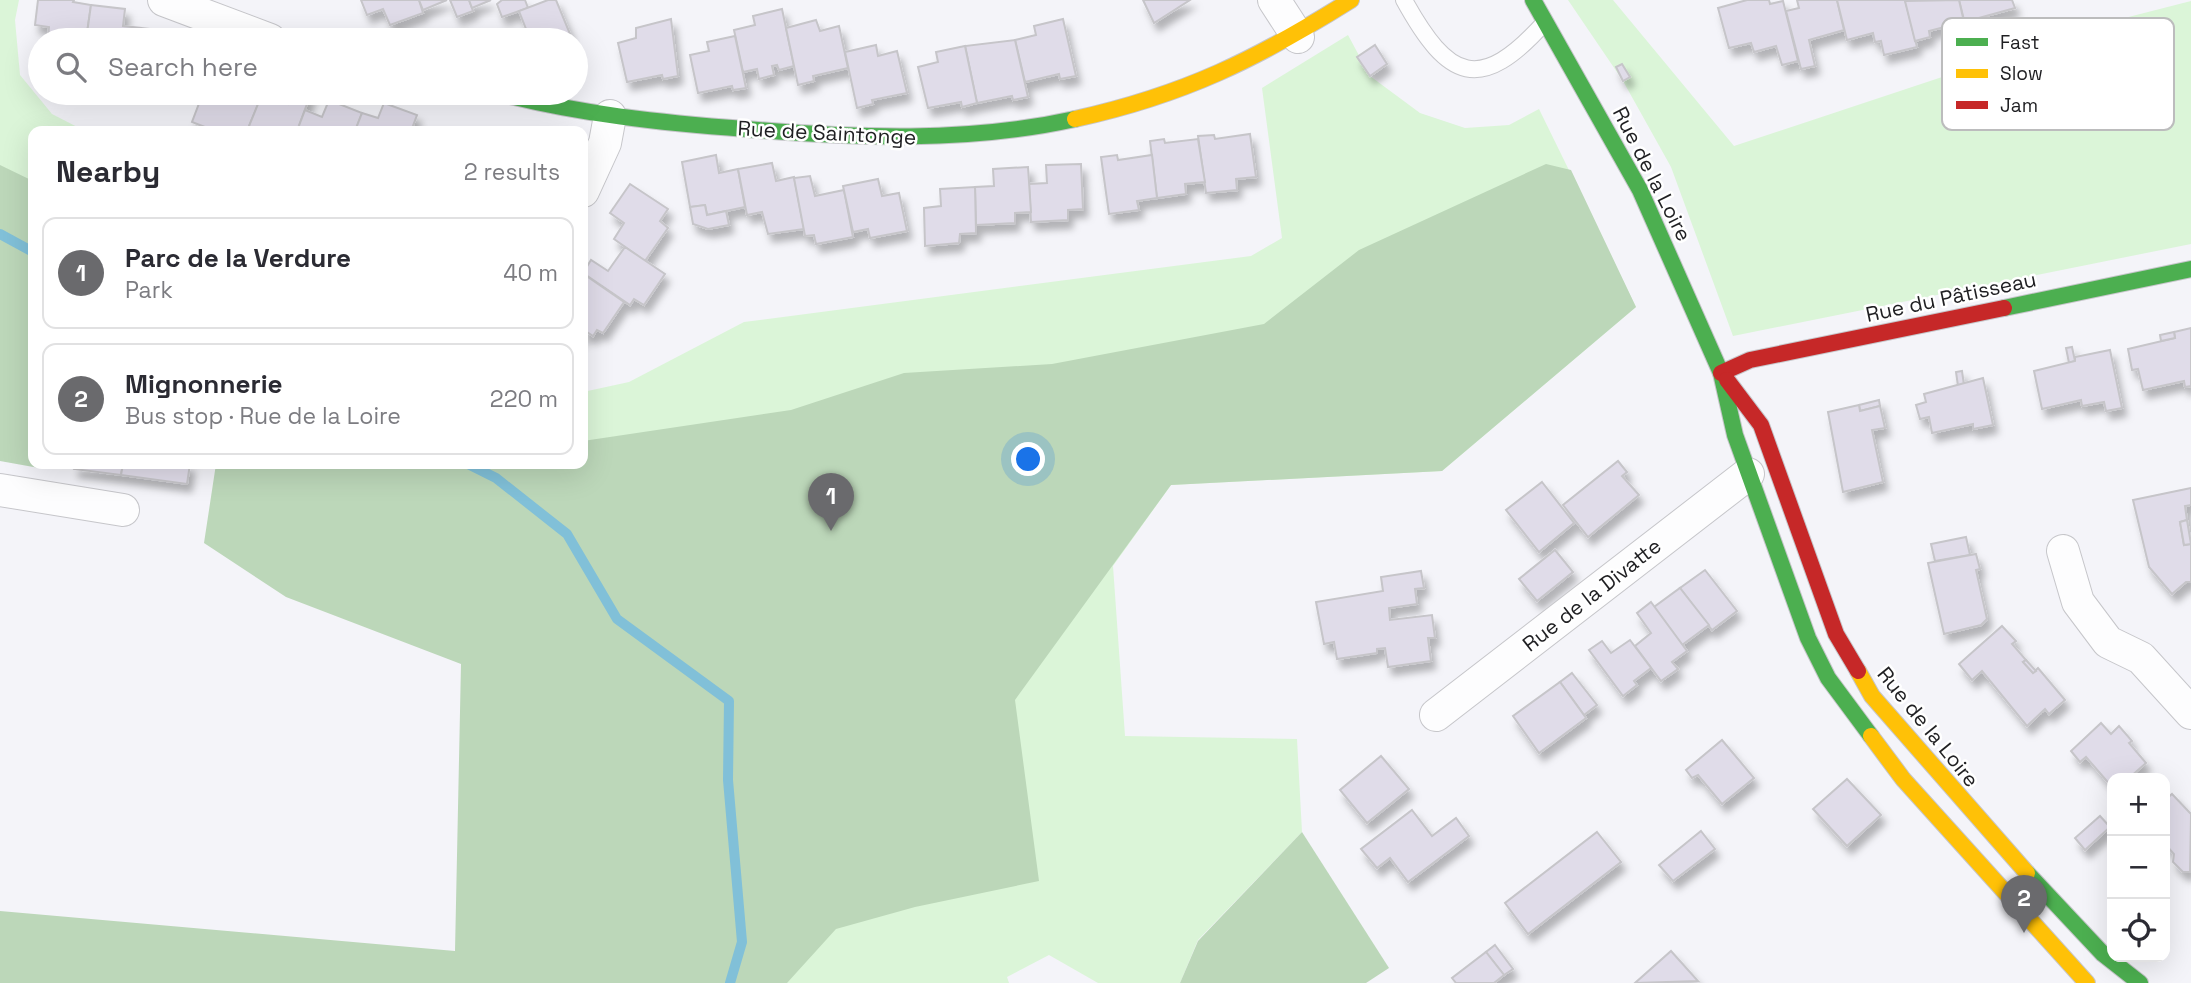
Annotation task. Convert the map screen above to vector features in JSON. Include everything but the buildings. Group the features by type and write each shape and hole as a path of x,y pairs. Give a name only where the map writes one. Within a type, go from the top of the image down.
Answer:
{"street":[{"path":"164,0 235,15 253,28"},
{"path":"1274,0 1298,37"},
{"name":"Rue de Saintonge","path":"556,105 610,116 866,139 1002,133 1108,114 1213,77 1298,37 1351,0"},
{"name":"Rue de la Loire","path":"1532,0 1547,20 1640,190 1721,373 1735,435 1748,474 1808,638 1828,678 1903,779 2087,983"},
{"path":"588,180 605,143 610,116"},
{"name":"Rue du Pâtisseau","path":"1721,373 1750,360 2191,269"},
{"name":"Rue de la Loire","path":"1721,373 1761,425 1836,634 1872,696 1991,835 2103,954 2140,983"},
{"name":"Rue de la Divatte","path":"1436,715 1748,474"},
{"path":"0,490 123,510"},
{"path":"2063,551 2078,602 2108,642 2141,658 2191,713"}],"lane":[{"path":"1404,0 1422,33 1443,58 1466,69 1489,67 1521,49 1547,20"}],"green space":[{"path":"0,0 19,0 15,20 20,75 28,85 28,105 45,105 52,114 75,126 28,126 28,273 0,258"},
{"path":"1568,0 1613,0 1734,146 1942,77 1942,130 2174,130 2174,18 2125,18 2191,1 2191,244 1733,336 1671,167 1623,81"},
{"path":"1348,35 1370,76 1420,113 1465,128 1509,125 1539,109 1636,307 1442,471 1171,485 1113,566 1125,736 1297,739 1302,832 1198,940 1180,983 1098,983 1049,955 1007,977 1009,983 767,983 585,469 588,469 588,391 629,382 744,322 1251,256 1282,238 1262,88"},
{"path":"1546,164 1571,170 1636,307 1442,471 1171,485 1015,700 1039,881 915,907 836,929 787,983 0,983 0,911 455,951 461,664 286,597 204,543 215,469 588,469 588,440 791,410 904,373 1052,364 1264,324 1359,250"},
{"path":"0,165 28,179 28,466 0,461"},
{"path":"1302,832 1389,968 1366,983 1180,983 1198,941"}],"waterway":[{"path":"0,234 28,249"},
{"path":"478,469 496,478 567,534 617,619 729,701 728,780 742,942 730,983"}],"traffic: fast":[{"path":"1533,0 1640,190 1721,373 1735,435 1808,638 1828,678 1871,736"},
{"path":"550,105 652,121 828,135 952,135 1034,127 1075,119"},
{"path":"2004,308 2191,269"},
{"path":"2027,873 2103,954 2140,983"}],"traffic: slow":[{"path":"1075,119 1151,99 1219,73 1284,40 1351,0"},
{"path":"1858,671 1872,696 2027,873"},
{"path":"1871,736 1903,779 2087,983"}],"traffic: jam":[{"path":"1721,373 1750,360 2004,308"},
{"path":"1727,380 1761,425 1836,634 1858,671"}],"place":[{"name":"Parc de la Verdure","path":"831,531"},
{"name":"Mignonnerie","path":"2024,933"}]}
